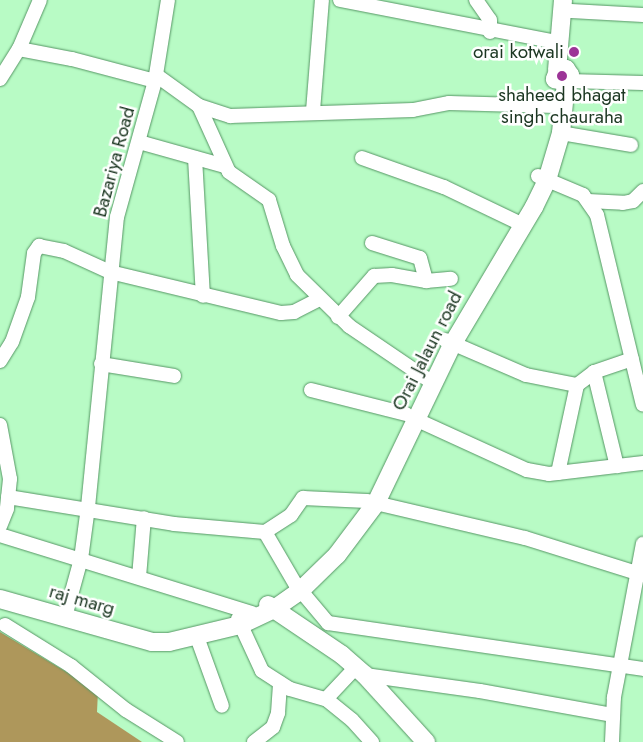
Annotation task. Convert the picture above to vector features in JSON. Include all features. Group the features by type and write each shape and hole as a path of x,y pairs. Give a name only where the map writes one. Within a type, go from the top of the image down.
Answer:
{"main road":[{"path":"564,76 561,43 568,4"},
{"name":"Orai Jalaun road","path":"243,619 271,607 298,588 371,502 448,342 542,178 561,133 568,4"},
{"name":"Orai Jalaun road","path":"482,284 542,178 564,76"},
{"name":"raj marg","path":"0,599 152,642"},
{"path":"271,607 361,671 426,742"},
{"path":"152,642 198,637 243,619"},
{"path":"152,642 243,619"}],"street":[{"path":"0,79 19,49 40,0"},
{"name":"Bazariya Road","path":"65,617 80,559 88,507 110,272 121,197 139,142 155,78 168,0"},
{"path":"313,111 322,0"},
{"path":"340,0 490,32 561,43"},
{"path":"476,0 490,20 490,32"},
{"path":"568,4 643,15"},
{"path":"19,49 155,78 199,106 230,116 313,111 413,110 449,103 556,106"},
{"path":"564,76 643,74"},
{"path":"564,76 643,83"},
{"path":"199,106 225,166 234,178 269,200 289,262 319,299 338,317 429,380"},
{"path":"561,133 631,146"},
{"path":"139,142 225,166"},
{"path":"195,158 203,296"},
{"path":"362,158 444,187 516,222"},
{"path":"542,178 574,190 588,201 597,215 636,362 643,405"},
{"path":"588,201 633,201 643,191"},
{"path":"372,243 420,258 426,281"},
{"path":"0,362 12,342 28,297 36,248 45,245 64,250 110,272 203,296 281,313 294,312 319,299"},
{"path":"338,317 374,276 392,275 426,281 451,279"},
{"path":"448,342 526,375 577,385"},
{"path":"558,473 577,385 594,372 636,362"},
{"path":"101,364 174,376"},
{"path":"594,372 617,466"},
{"path":"311,390 411,417 528,470 558,473 643,463"},
{"path":"0,425 10,479 8,497 0,526"},
{"path":"8,497 88,507 144,518 218,529 265,532 291,515 303,498 371,502 526,538 640,573"},
{"path":"140,577 144,518"},
{"path":"265,532 298,588 320,616 340,628 643,669"},
{"path":"0,535 140,577 243,619 262,671 280,683 326,699 352,720 372,742"},
{"path":"612,742 612,715 620,666 640,573 643,544"},
{"path":"5,625 71,666 126,710 176,742"},
{"path":"198,637 222,706"},
{"path":"326,699 361,671 612,715"},
{"path":"254,742 274,727 278,713 280,683"}],"shaded area":[{"path":"0,632 98,691 97,712 142,742 0,742"}],"place":[{"name":"orai kotwali","path":"574,52"},
{"name":"shaheed bhagat singh chauraha","path":"562,76"}]}
